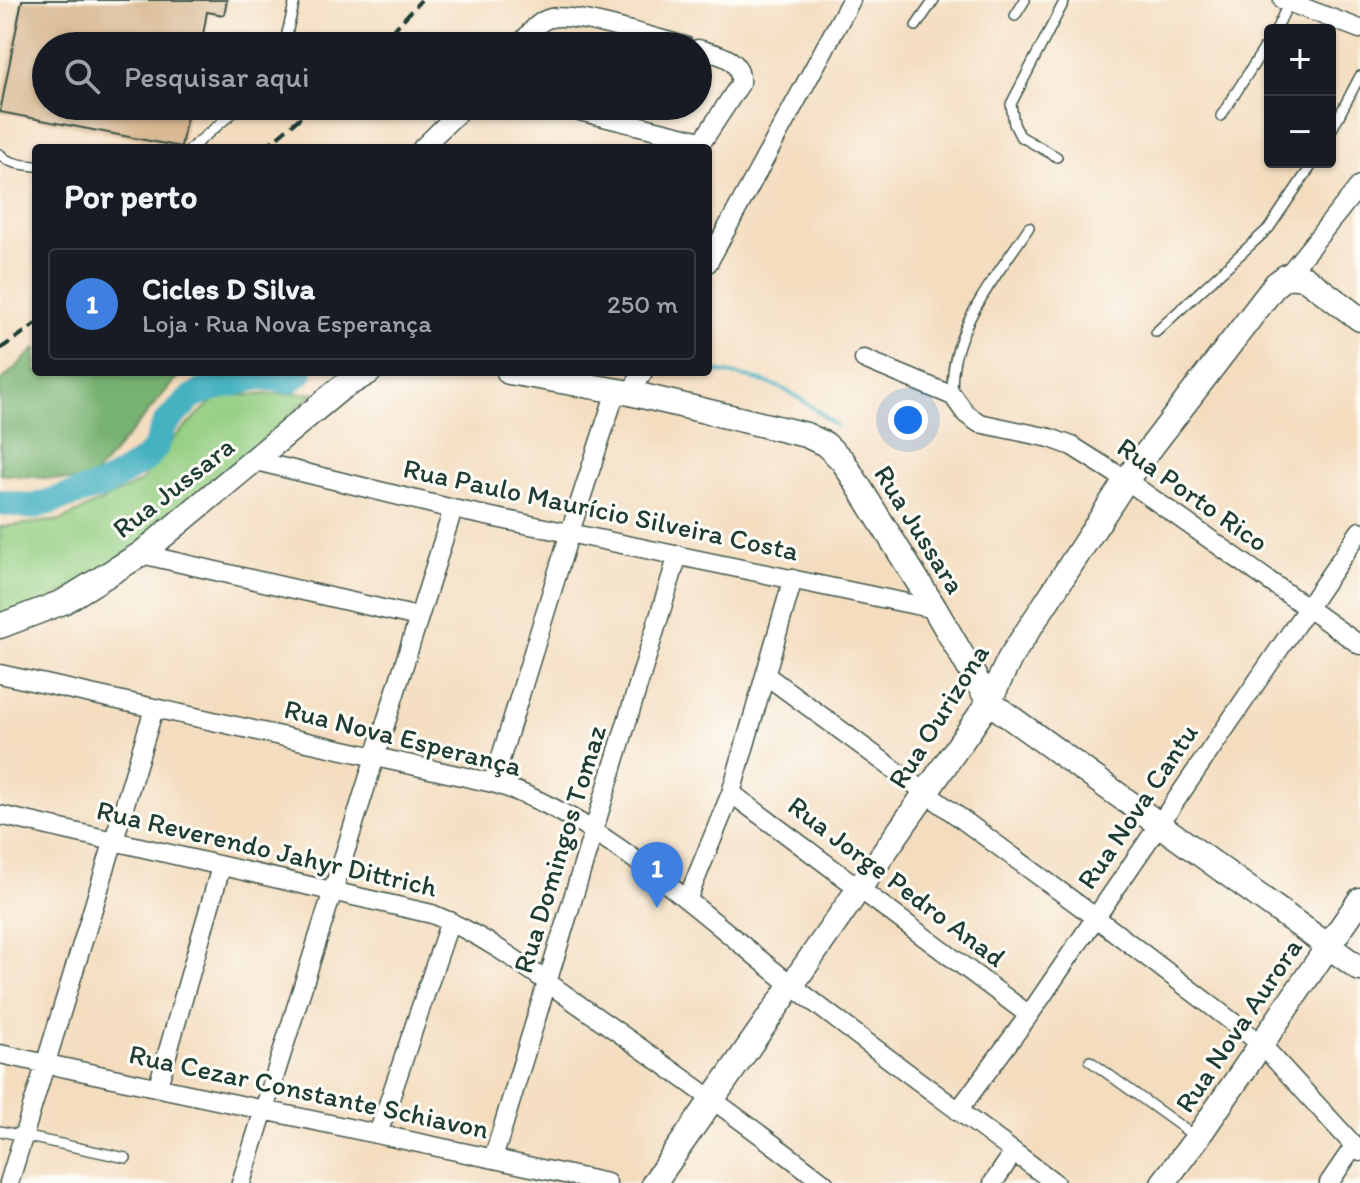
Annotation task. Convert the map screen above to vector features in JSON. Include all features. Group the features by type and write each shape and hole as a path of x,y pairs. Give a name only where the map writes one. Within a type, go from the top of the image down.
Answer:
{"main road":[{"path":"1282,280 1305,278 1360,319"},
{"name":"Rua Ourizona","path":"654,1183 989,702 1010,658 1126,480 1282,280"},
{"name":"Rua Jussara","path":"0,626 63,602 141,554 341,388 362,376"},
{"name":"Rua Jussara","path":"532,376 623,392 806,435 825,444 843,461 989,702 1360,969"},
{"name":"Rua Nova Aurora","path":"1163,1183 1360,900"}],"street":[{"path":"712,254 851,0"},
{"path":"1286,1 1360,29"},
{"path":"530,32 550,18 570,17 629,32"},
{"path":"701,144 740,84 741,73 735,63 712,53"},
{"path":"426,144 451,120"},
{"path":"610,120 696,144"},
{"path":"1282,280 1360,185"},
{"path":"864,359 953,396"},
{"path":"493,783 570,532 623,392 639,376"},
{"name":"Rua Porto Rico","path":"953,396 966,414 979,423 1050,438 1072,446 1126,480 1360,645"},
{"name":"Rua Paulo Maurício Silveira Costa","path":"256,461 453,509 935,609"},
{"path":"241,1183 453,509"},
{"name":"Rua Nova Cantu","path":"958,1111 1029,1015 1360,531"},
{"path":"141,554 418,617"},
{"name":"Rua Domingos Tomaz","path":"493,1159 678,555"},
{"path":"687,900 731,793 793,579"},
{"name":"Rua Nova Esperança","path":"0,674 493,783 569,816 653,874 792,985 1055,1183"},
{"path":"767,676 1095,917 1260,1043 1357,1149 1329,1183"},
{"path":"9,1183 154,709"},
{"name":"Rua Jorge Pedro Anad","path":"731,793 1029,1015"},
{"name":"Rua Reverendo Jahyr Dittrich","path":"0,815 432,914 450,921 502,951 713,1098 824,1183"},
{"path":"158,1086 221,867"},
{"path":"378,1134 450,921"},
{"name":"Rua Cezar Constante Schiavon","path":"0,1054 607,1183"},
{"path":"993,1183 1014,1152"}],"lane":[{"path":"287,32 295,0"},
{"path":"916,26 934,0"},
{"path":"1015,16 1025,0"},
{"path":"1057,157 1020,136 1014,124 1011,104 1065,0"},
{"path":"1278,24 1286,1"},
{"path":"1221,116 1264,48"},
{"path":"1336,122 1360,76"},
{"path":"196,144 224,120"},
{"path":"0,154 3,158 32,166"},
{"path":"1156,332 1269,228 1310,168"},
{"path":"953,396 951,377 959,340 1029,227"},
{"path":"1090,1061 1197,1138"},
{"path":"0,1131 126,1158"}],"green space":[{"path":"32,352 32,376 179,376 89,482 0,474 0,382"},
{"path":"314,393 220,479 120,558 47,601 0,616 0,527 62,520 141,482 174,438 218,396"}],"building":[{"path":"22,0 227,0 224,15 207,12 203,32 32,32 32,118 0,112"},
{"path":"41,120 186,120 182,144 165,144"}],"waterway":[{"path":"712,371 777,386 805,402 836,426"},
{"path":"0,502 32,507 105,485 146,459 155,448 165,424 192,397 204,391 261,377 289,381 296,376"}],"railway":[{"path":"392,32 421,0"},
{"path":"269,144 297,120"},
{"path":"0,349 32,327"}],"place":[{"name":"Cicles D Silva","path":"657,908"}]}
